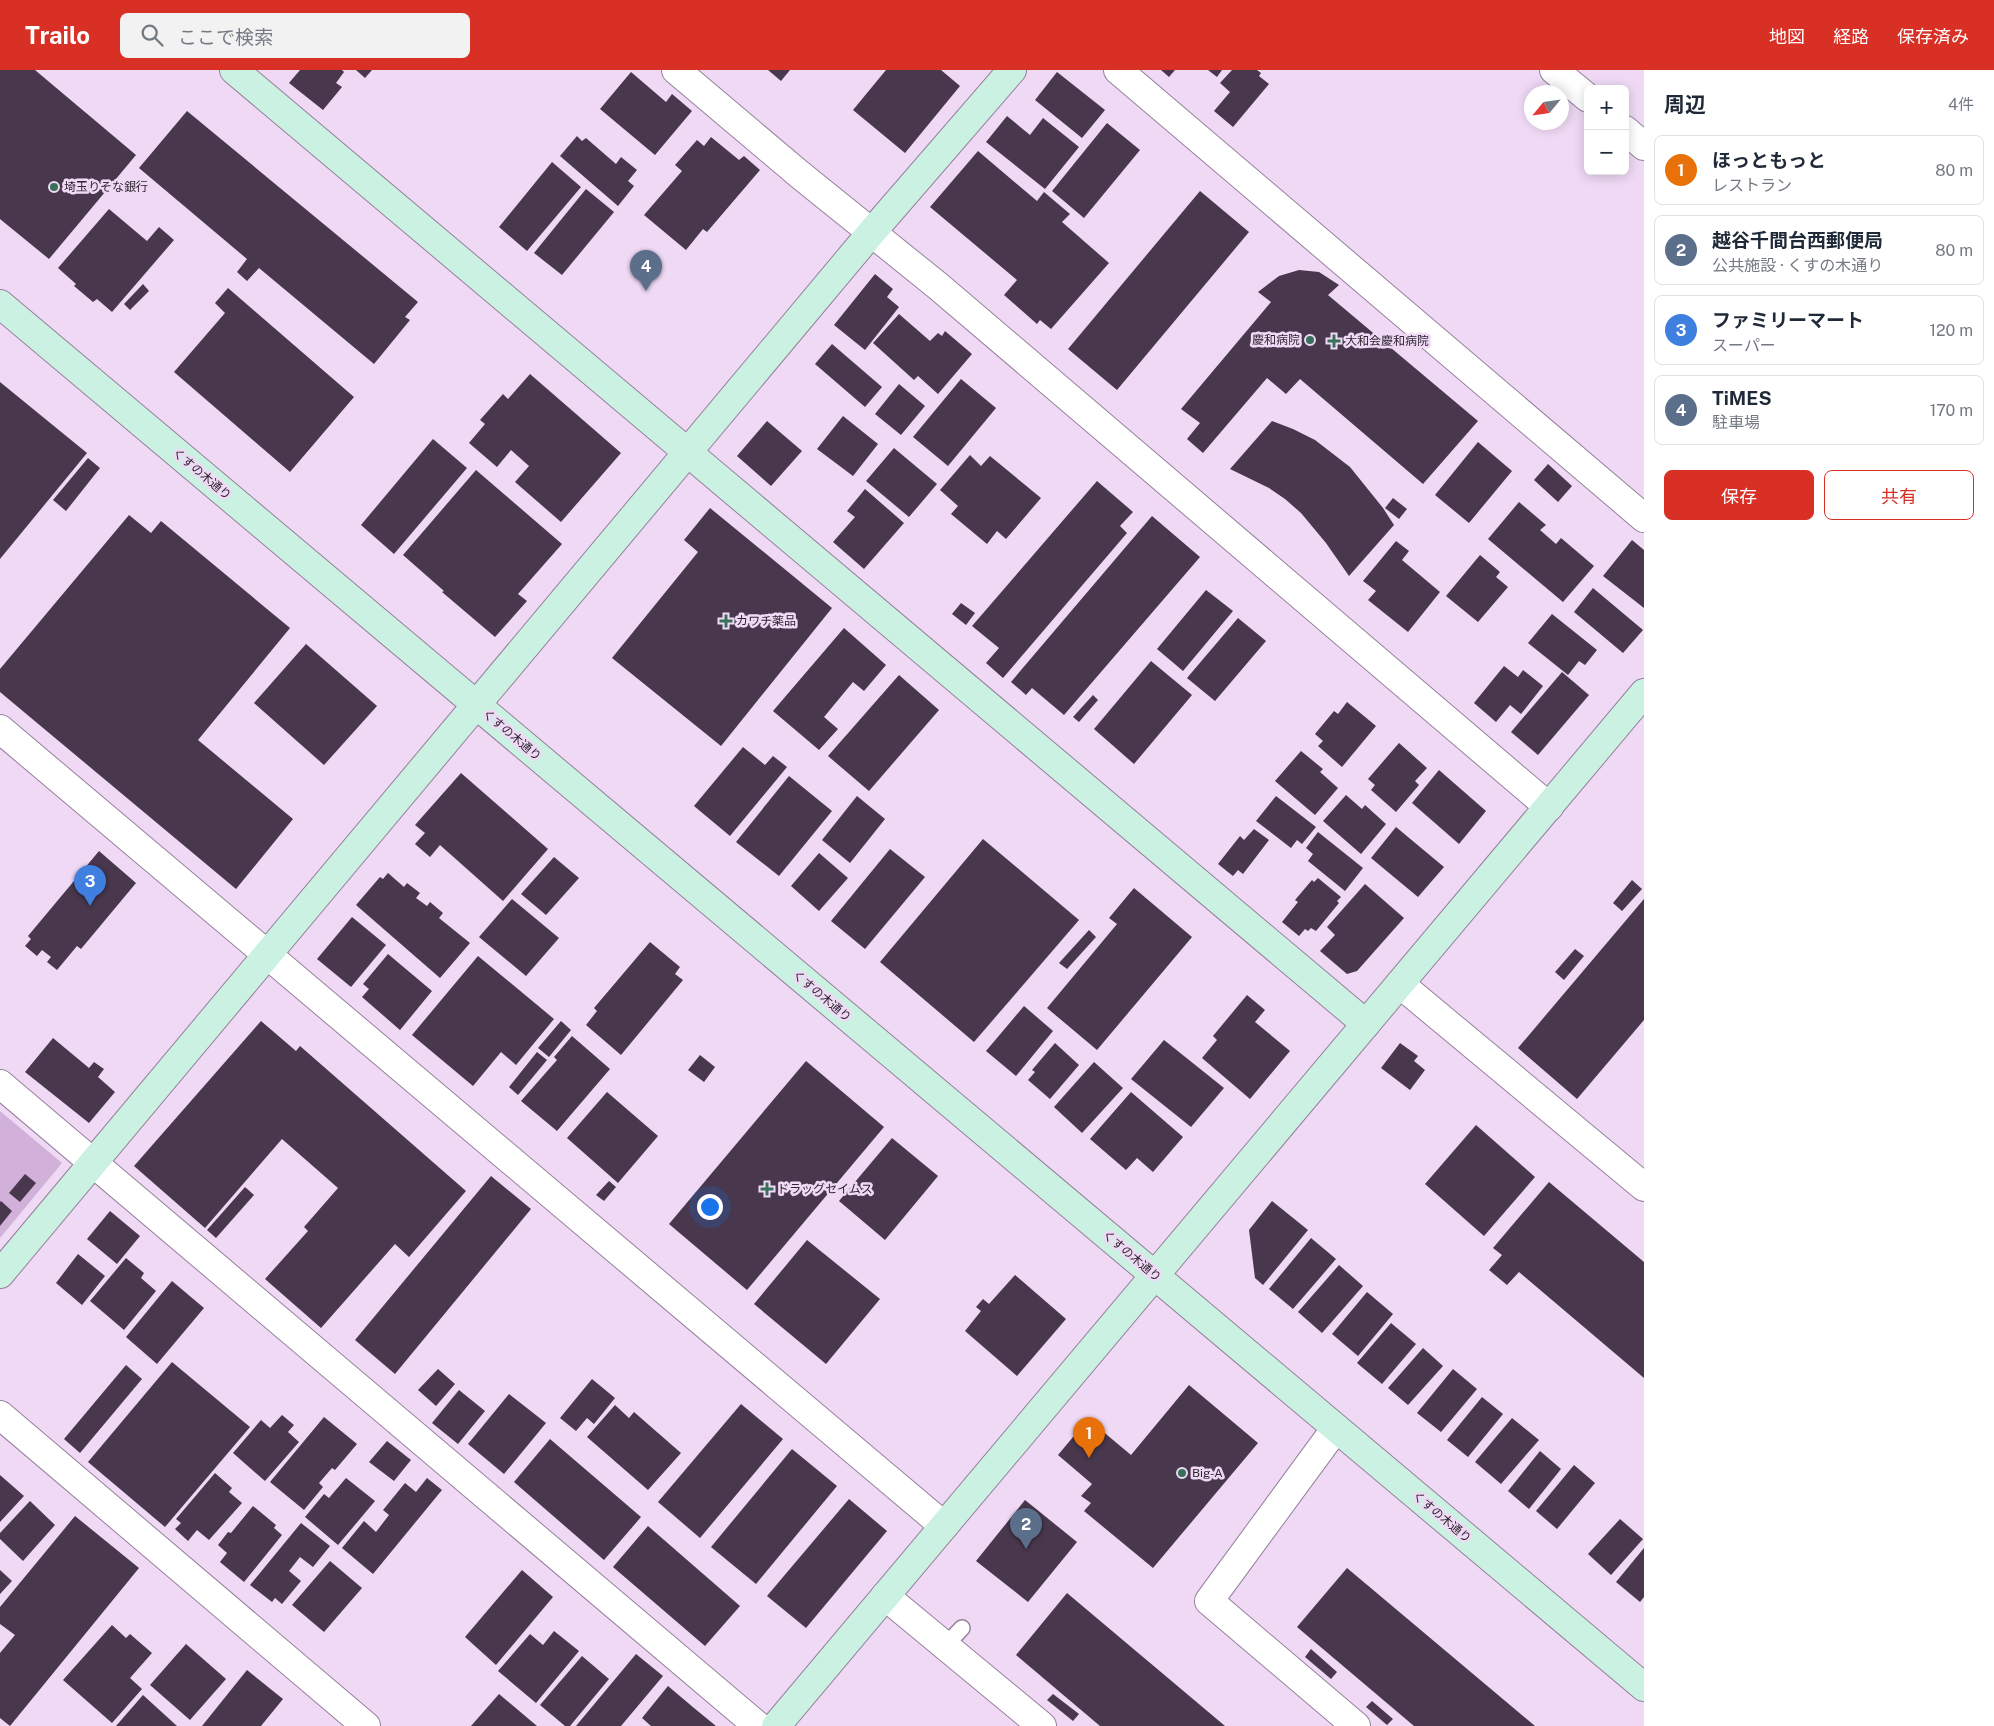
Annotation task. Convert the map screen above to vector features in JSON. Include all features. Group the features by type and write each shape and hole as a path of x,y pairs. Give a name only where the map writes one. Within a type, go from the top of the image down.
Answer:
{"street":[{"path":"234,70 1366,1024"},
{"path":"676,70 871,233 938,286 1549,807"},
{"path":"0,1274 871,233 1012,70"},
{"path":"1118,70 1644,518"},
{"path":"1554,70 1584,95"},
{"path":"1629,133 1644,146"},
{"name":"くすの木通り","path":"0,304 1644,1687"},
{"path":"776,1726 1644,693"},
{"path":"0,729 944,1526"},
{"path":"1400,984 1644,1187"},
{"path":"0,1084 758,1726"},
{"path":"0,1415 366,1726"},
{"path":"1336,1428 1209,1601 1356,1726"},
{"path":"885,1596 954,1637 1042,1726"}],"shaded area":[{"path":"0,1111 62,1163 0,1238"}],"building":[{"name":"埼玉りそな銀行","path":"0,70 35,70 136,155 49,259 0,219"},
{"path":"300,70 342,70 344,72 336,83 342,87 323,110 289,83"},
{"path":"356,70 372,70 365,78"},
{"path":"768,70 790,70 781,81"},
{"path":"886,70 941,70 960,86 905,153 853,110"},
{"path":"1161,70 1175,70 1169,77"},
{"path":"1208,70 1222,70 1217,77"},
{"path":"1232,70 1257,70 1261,73 1259,76 1269,84 1233,127 1214,111 1230,92 1220,83"},
{"path":"631,72 666,102 672,94 692,111 655,155 600,109"},
{"path":"1057,72 1105,110 1082,138 1035,100"},
{"path":"187,111 418,302 405,317 410,320 374,364 259,268 247,281 237,272 247,259 139,168"},
{"path":"1007,116 1030,135 1043,118 1079,147 1045,189 986,142"},
{"path":"1107,123 1140,150 1084,218 1052,191"},
{"path":"577,136 582,141 586,138 616,164 621,157 637,170 628,181 634,186 618,206 560,156"},
{"path":"711,137 739,160 744,156 760,170 707,232 703,229 686,250 644,215 682,171 675,165 697,140 704,146"},
{"path":"978,151 1037,201 1044,192 1070,214 1062,222 1109,263 1051,329 1040,320 1037,324 1004,295 1017,280 930,207"},
{"path":"552,162 581,187 527,251 499,227"},
{"path":"586,189 614,212 562,275 534,253"},
{"path":"1200,191 1249,232 1117,390 1068,349"},
{"path":"109,209 147,241 159,227 174,240 112,312 97,299 93,302 74,286 76,284 58,268"},
{"name":"慶和病院","path":"1299,270 1319,272 1339,285 1328,295 1478,421 1423,484 1300,379 1286,394 1267,378 1203,453 1187,439 1200,423 1181,409 1271,302 1258,292 1279,276"},
{"path":"875,274 893,289 887,297 899,307 865,350 834,325"},
{"path":"143,284 149,291 130,310 124,304"},
{"path":"228,288 354,397 290,472 174,372 225,313 215,303"},
{"path":"899,314 930,341 938,333 942,336 945,331 972,354 938,394 918,376 914,380 873,343"},
{"path":"832,344 882,387 865,407 815,364"},
{"path":"530,374 621,453 561,522 515,482 529,466 511,450 497,467 469,443 485,424 480,420 503,394 508,399"},
{"path":"961,379 996,408 948,466 913,437"},
{"path":"0,382 87,453 0,559"},
{"path":"899,384 925,406 901,435 875,414"},
{"path":"843,416 878,444 853,476 817,449"},
{"path":"767,421 802,451 771,486 737,456"},
{"path":"1272,421 1315,440 1350,467 1383,508 1394,525 1349,576 1326,543 1301,513 1269,488 1230,469"},
{"path":"433,439 467,468 394,554 361,525"},
{"path":"1478,442 1512,471 1469,523 1435,495"},
{"path":"894,448 937,484 909,517 866,481"},
{"path":"970,455 981,466 990,456 1041,498 1006,539 997,531 987,544 951,514 958,506 940,490"},
{"path":"88,458 100,468 66,511 53,500"},
{"path":"1548,464 1572,486 1558,502 1534,480"},
{"path":"476,470 562,544 518,594 527,601 495,637 442,592 444,591 403,555"},
{"path":"1097,481 1133,512 1120,526 1127,533 1003,678 986,663 999,648 972,626"},
{"path":"865,489 904,523 864,569 833,542 855,517 847,511"},
{"path":"1393,498 1407,509 1399,519 1385,508"},
{"path":"1519,502 1546,525 1540,530 1556,544 1561,538 1594,566 1563,602 1488,539"},
{"path":"710,508 832,608 721,746 612,658 698,552 684,540"},
{"path":"129,515 151,533 161,521 290,628 198,740 293,819 236,889 0,692 0,669"},
{"path":"1152,516 1200,557 1064,715 1032,688 1026,695 1011,682"},
{"path":"1632,540 1644,550 1644,608 1603,576"},
{"path":"1396,541 1409,551 1402,560 1440,592 1408,632 1368,600 1376,591 1363,581"},
{"path":"1480,555 1500,572 1496,577 1508,587 1478,622 1446,596"},
{"path":"1593,588 1643,630 1623,653 1574,612"},
{"path":"1206,590 1233,611 1183,671 1157,649"},
{"path":"961,603 975,613 966,625 952,614"},
{"path":"1552,614 1597,650 1585,665 1579,661 1568,675 1528,643"},
{"path":"1238,618 1266,641 1215,701 1187,678"},
{"path":"844,628 886,665 864,691 853,682 824,717 838,729 819,750 773,711"},
{"path":"306,644 377,706 324,765 254,703"},
{"path":"1151,661 1192,695 1134,764 1094,729"},
{"path":"1504,666 1518,677 1523,670 1543,686 1521,714 1510,705 1496,722 1474,703"},
{"path":"1562,672 1589,695 1538,755 1511,732"},
{"path":"899,675 939,710 869,791 828,756"},
{"path":"1093,695 1098,700 1079,722 1073,717"},
{"path":"1347,702 1376,726 1342,767 1318,746 1323,741 1315,734 1334,711 1338,714"},
{"path":"1399,743 1427,768 1415,781 1419,785 1396,812 1371,790 1375,785 1368,779"},
{"path":"743,747 765,765 773,756 787,767 730,836 694,806"},
{"path":"1301,751 1323,769 1320,772 1338,788 1315,815 1275,781"},
{"path":"1439,770 1486,811 1459,844 1412,803"},
{"path":"461,773 548,849 503,901 440,845 430,857 415,844 425,833 415,825"},
{"path":"789,776 832,811 779,876 736,842"},
{"path":"1346,795 1362,809 1365,805 1386,824 1361,854 1323,821"},
{"path":"857,796 885,819 850,863 822,840"},
{"path":"1276,796 1316,827 1302,844 1297,840 1291,848 1256,821"},
{"path":"1396,827 1444,867 1418,897 1371,858"},
{"path":"1254,829 1269,840 1243,874 1238,870 1233,876 1218,864 1240,836 1244,840"},
{"path":"1318,832 1363,868 1345,891 1308,861 1313,854 1306,848"},
{"path":"983,839 1079,920 974,1042 880,962"},
{"path":"890,849 925,877 865,949 831,921"},
{"path":"99,851 136,883 81,949 77,946 57,970 47,962 51,957 42,950 37,956 25,946 31,939 28,936"},
{"path":"819,853 848,878 819,911 791,886"},
{"path":"554,857 579,878 546,915 521,894"},
{"path":"388,873 404,887 407,883 420,893 416,898 427,906 430,902 443,913 439,918 470,943 440,978 356,905 380,877 383,879"},
{"path":"1318,878 1341,897 1337,901 1339,903 1316,931 1311,928 1308,931 1305,929 1299,936 1282,922 1298,902 1295,900 1312,880 1314,882"},
{"path":"1632,880 1642,889 1622,911 1613,903"},
{"path":"1365,884 1404,918 1357,971 1347,974 1320,951 1335,935 1327,927"},
{"path":"1134,888 1192,937 1097,1050 1047,1008 1117,924 1109,918"},
{"path":"512,899 559,938 526,976 479,937"},
{"path":"1644,899 1644,1020 1577,1099 1518,1048"},
{"path":"352,917 386,945 351,987 317,959"},
{"path":"1089,930 1096,937 1067,969 1059,963"},
{"path":"650,942 680,967 675,974 683,980 621,1055 586,1025 597,1011 594,1008"},
{"path":"1575,949 1584,956 1564,980 1555,972"},
{"path":"388,954 432,991 400,1030 362,997 369,989 363,984"},
{"path":"478,956 554,1019 516,1065 501,1052 473,1086 412,1035"},
{"path":"1247,995 1265,1010 1255,1022 1290,1051 1250,1099 1202,1058 1217,1040 1213,1036"},
{"path":"1024,1006 1053,1031 1016,1076 986,1051"},
{"path":"261,1021 296,1051 300,1046 466,1191 409,1257 395,1244 321,1328 265,1279 308,1231 304,1227 338,1188 282,1139 205,1228 134,1166"},
{"path":"561,1021 571,1030 549,1057 538,1048"},
{"path":"572,1036 610,1069 557,1131 521,1101 557,1060 554,1057"},
{"path":"53,1038 89,1068 94,1062 104,1069 98,1077 115,1092 89,1123 25,1072"},
{"path":"1164,1040 1224,1088 1191,1127 1131,1079"},
{"path":"1055,1043 1079,1065 1050,1099 1028,1080 1035,1072 1032,1070"},
{"path":"1400,1043 1418,1056 1414,1061 1425,1070 1410,1090 1381,1068"},
{"path":"537,1052 547,1060 518,1095 509,1087"},
{"path":"700,1055 715,1067 704,1082 688,1070"},
{"path":"806,1061 884,1127 747,1290 669,1224"},
{"path":"1094,1062 1123,1088 1082,1133 1054,1107"},
{"path":"607,1092 658,1136 618,1183 567,1138"},
{"path":"1131,1092 1183,1137 1153,1172 1137,1158 1126,1170 1090,1139"},
{"path":"1476,1125 1535,1177 1484,1236 1425,1184"},
{"path":"892,1138 938,1176 885,1240 839,1201"},
{"path":"25,1174 36,1183 20,1202 9,1193"},
{"path":"491,1176 531,1209 395,1374 355,1340"},
{"path":"609,1181 616,1187 604,1201 596,1195"},
{"path":"1549,1182 1644,1262 1644,1378 1519,1272 1507,1285 1489,1270 1502,1255 1493,1248"},
{"path":"245,1187 254,1195 216,1238 207,1230"},
{"path":"1272,1201 1308,1230 1263,1285 1255,1278 1249,1230"},
{"path":"0,1202 12,1211 0,1226"},
{"path":"110,1211 140,1236 117,1264 87,1239"},
{"path":"1311,1238 1336,1259 1293,1309 1269,1289"},
{"path":"807,1240 880,1299 826,1364 754,1304"},
{"path":"78,1254 105,1276 82,1305 56,1283"},
{"path":"126,1258 144,1273 141,1278 156,1291 124,1330 90,1301"},
{"path":"1339,1265 1363,1286 1322,1333 1298,1312"},
{"path":"1015,1275 1066,1319 1017,1376 965,1331 981,1311 976,1307 983,1299 989,1304"},
{"path":"172,1281 204,1308 157,1364 126,1337"},
{"path":"1367,1292 1393,1314 1358,1356 1332,1334"},
{"path":"1391,1323 1416,1344 1382,1384 1357,1363"},
{"path":"1423,1348 1443,1366 1408,1405 1388,1388"},
{"path":"172,1362 250,1427 165,1527 88,1462"},
{"path":"126,1365 142,1379 80,1453 64,1439"},
{"path":"438,1369 455,1384 436,1406 418,1390"},
{"path":"1453,1369 1477,1389 1441,1432 1417,1413"},
{"path":"592,1379 615,1398 594,1424 587,1418 576,1431 560,1418"},
{"path":"1189,1385 1258,1443 1153,1568 1084,1511 1091,1503 1081,1496 1092,1484 1058,1455 1088,1419 1131,1455"},
{"path":"459,1390 485,1411 458,1444 432,1423"},
{"path":"509,1394 546,1423 504,1474 468,1444"},
{"path":"1482,1397 1503,1414 1468,1457 1447,1440"},
{"path":"741,1404 783,1439 700,1538 658,1502"},
{"path":"615,1405 629,1418 634,1412 681,1453 648,1490 587,1437"},
{"path":"282,1415 294,1425 288,1432 299,1442 265,1481 233,1453 261,1420 270,1428"},
{"path":"324,1417 357,1444 335,1470 332,1468 319,1483 323,1487 304,1510 270,1482"},
{"path":"1512,1418 1539,1440 1501,1484 1475,1462"},
{"path":"550,1439 641,1517 604,1560 514,1482"},
{"path":"387,1441 411,1460 394,1481 369,1462"},
{"path":"792,1449 837,1486 756,1584 711,1547"},
{"path":"1540,1451 1561,1469 1529,1509 1508,1491"},
{"path":"1574,1465 1595,1483 1557,1529 1536,1511"},
{"path":"215,1473 232,1488 229,1492 242,1503 209,1540 197,1530 188,1541 175,1529 181,1523 176,1519"},
{"path":"0,1475 24,1496 0,1522"},
{"path":"346,1478 375,1501 338,1545 305,1517 324,1494 329,1498"},
{"path":"427,1478 442,1490 373,1574 342,1548 364,1521 376,1532 389,1515 383,1510 405,1483 416,1492"},
{"path":"849,1499 887,1531 806,1628 767,1596"},
{"path":"1025,1500 1077,1542 1028,1602 976,1561"},
{"path":"30,1501 55,1525 23,1561 0,1539 0,1533"},
{"path":"253,1506 276,1525 274,1528 282,1535 244,1582 220,1562 227,1553 218,1545 228,1532 231,1533"},
{"path":"75,1516 139,1568 10,1726 0,1718 0,1653 15,1635 0,1624 0,1607"},
{"path":"1620,1519 1643,1539 1611,1575 1588,1554"},
{"path":"301,1523 330,1546 313,1567 300,1557 289,1571 301,1581 282,1604 275,1598 272,1602 250,1585"},
{"path":"648,1526 740,1606 705,1646 613,1567"},
{"path":"1644,1548 1644,1597 1640,1602 1616,1582"},
{"path":"330,1561 362,1588 324,1632 292,1605"},
{"path":"1347,1568 1535,1726 1414,1726 1297,1627"},
{"path":"0,1570 12,1581 0,1594"},
{"path":"522,1570 553,1597 496,1665 465,1637"},
{"path":"1067,1593 1225,1726 1100,1726 1016,1655"},
{"path":"112,1625 126,1638 130,1634 152,1653 130,1678 142,1689 112,1723 63,1680"},
{"path":"554,1631 579,1651 536,1703 498,1671 530,1634 543,1645"},
{"path":"186,1644 226,1679 190,1720 150,1685"},
{"path":"1311,1649 1337,1672 1331,1679 1305,1657"},
{"path":"636,1654 663,1676 621,1726 576,1726"},
{"path":"582,1656 609,1679 570,1726 565,1726 540,1705"},
{"path":"247,1670 283,1699 261,1726 202,1726"},
{"path":"668,1686 716,1726 651,1726 642,1718"},
{"path":"499,1694 537,1726 471,1726"},
{"path":"1053,1694 1079,1714 1073,1721 1047,1700"},
{"path":"143,1695 177,1726 116,1726"},
{"path":"1372,1701 1393,1719 1387,1725 1366,1707"}],"place":[{"name":"埼玉りそな銀行","path":"54,187"},
{"name":"TiMES","path":"646,291"},
{"name":"慶和病院","path":"1310,340"},
{"name":"大和会慶和病院","path":"1334,341"},
{"name":"カワチ薬品","path":"726,621"},
{"name":"ファミリーマート","path":"90,906"},
{"name":"ドラッグセイムス","path":"767,1189"},
{"name":"ほっともっと","path":"1089,1458"},
{"name":"Big-A","path":"1182,1473"},
{"name":"越谷千間台西郵便局","path":"1026,1549"}]}
